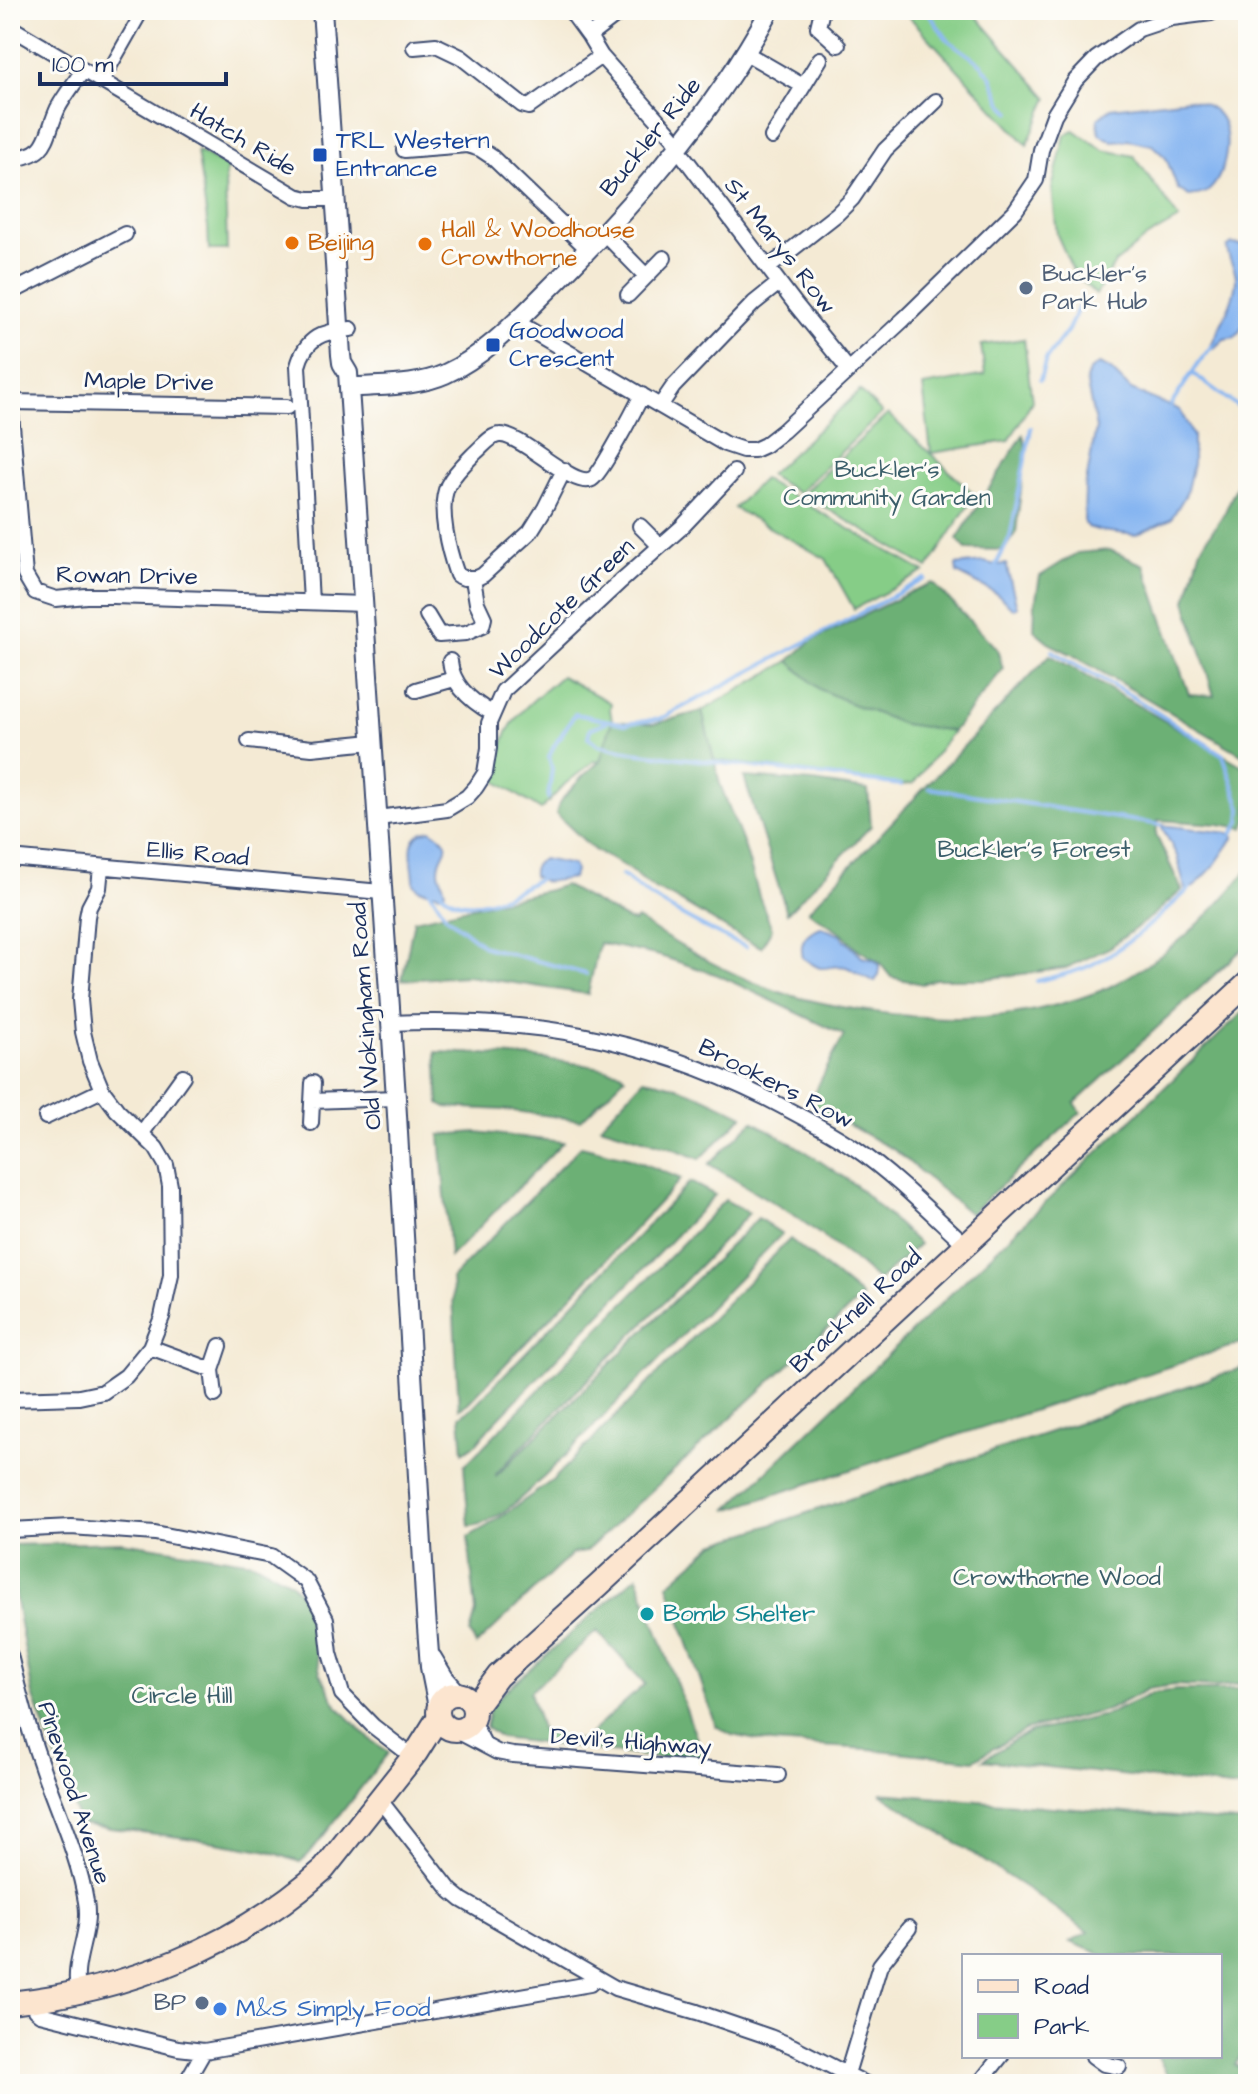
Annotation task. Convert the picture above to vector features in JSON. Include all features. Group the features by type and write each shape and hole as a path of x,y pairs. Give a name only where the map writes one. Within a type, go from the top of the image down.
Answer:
{"main road":[{"name":"Bracknell Road","path":"20,2002 110,1986 160,1968 211,1945 255,1920 307,1884 324,1869 414,1755 456,1713 1248,983"}],"street":[{"path":"102,82 143,10"},
{"name":"Old Wokingham Road","path":"322,10 338,235 344,248 345,329 352,362 348,380 365,604 430,1656 432,1678 456,1713"},
{"name":"St Marys Row","path":"570,10 601,56 679,149 848,369"},
{"path":"589,36 623,10"},
{"name":"Buckler Ride","path":"348,380 418,382 442,375 481,352 589,250 679,149 770,10"},
{"path":"822,10 818,27 838,45"},
{"path":"515,321 725,444 754,450 783,431 1015,211 1036,180 1041,150 1054,115 1086,69 1139,29 1186,13 1211,13 1216,10"},
{"name":"Hatch Ride","path":"10,27 296,196 335,199"},
{"path":"414,47 436,45 461,57 522,105 529,107 601,56"},
{"path":"744,52 803,86"},
{"path":"772,137 820,59"},
{"path":"14,164 43,147 59,108 83,70"},
{"path":"768,268 837,214 852,199 885,150 936,101"},
{"path":"404,150 467,145 480,149 589,250"},
{"path":"604,233 646,276"},
{"path":"10,293 125,234"},
{"path":"628,295 664,258"},
{"path":"660,406 673,387 754,303 779,283"},
{"path":"311,602 298,366 303,351 321,334 345,329"},
{"path":"564,470 530,532 483,575 473,579 457,575 449,551 444,497 456,471 497,435 516,439 585,481 594,477 642,395"},
{"name":"Rowan Drive","path":"10,402 25,575 35,592 56,599 86,596 365,604"},
{"name":"Maple Drive","path":"10,402 287,407"},
{"name":"Woodcote Green","path":"378,818 447,809 467,797 485,773 489,723 503,691 682,527 734,472"},
{"name":"Woodcote Green","path":"640,526 660,546"},
{"path":"427,615 439,635 466,633 482,626 484,618 477,603 473,579"},
{"path":"450,661 454,679 460,688 492,713"},
{"path":"416,690 454,679"},
{"path":"249,741 312,748 372,742"},
{"name":"Ellis Road","path":"10,858 381,892"},
{"path":"10,1399 79,1397 103,1392 126,1376 150,1347 162,1317 171,1275 170,1186 166,1165 156,1148 117,1110 102,1090 83,1032 80,1000 87,917 99,888 101,867"},
{"name":"Brookers Row","path":"390,1023 487,1023 532,1027 604,1039 688,1063 723,1077 827,1130 911,1193 966,1245"},
{"path":"142,1133 183,1076"},
{"path":"311,1123 313,1083"},
{"path":"46,1117 102,1090"},
{"path":"312,1101 396,1098"},
{"path":"215,1395 212,1370 220,1346"},
{"path":"150,1347 212,1370"},
{"path":"10,1530 71,1527 155,1533 271,1556 306,1581 326,1619 330,1653 342,1694 373,1726 414,1755"},
{"name":"Pinewood Avenue","path":"10,1655 27,1724 85,1896 86,1929 76,1976 79,1993"},
{"name":"Devil's Highway","path":"456,1713 484,1744 497,1752 778,1775"},
{"path":"379,1799 451,1891 595,1978 615,1988 770,2037 866,2084"},
{"path":"847,2074 880,1965 909,1928"},
{"path":"20,2002 40,2014 178,2048 204,2051 590,1984 595,1978"},
{"path":"185,2084 204,2051"},
{"path":"979,2084 999,2058"},
{"path":"1096,2058 1104,2064 1119,2067"}],"green space":[{"path":"903,10 971,10 1048,98 1027,145"},
{"path":"1074,130 1104,150 1134,156 1179,219 1146,238 1115,263 1096,295 1074,273 1057,235 1052,188 1065,135"},
{"path":"197,151 227,167 227,250 209,250"},
{"path":"1024,339 1032,401 1009,441 931,453 923,386 985,375 981,345"},
{"name":"Buckler’s Community Garden","path":"860,391 882,413 798,493 769,475"},
{"name":"Buckler’s Community Garden","path":"888,414 975,495 928,568 802,494"},
{"path":"1023,435 1026,447 1016,532 1004,550 966,549 957,539"},
{"path":"1248,476 1248,758 1052,645 1034,630 1040,576 1077,553 1110,550 1144,565 1189,694 1214,696 1186,601 1201,548 1225,512 1240,478"},
{"path":"763,479 924,572 854,609 826,559 734,508"},
{"path":"933,583 997,649 1003,669 953,731 903,724 850,703 819,689 789,661 811,641"},
{"name":"Buckler's Forest","path":"1050,655 1248,769 1248,818 1244,828 1158,820 1156,835 1182,890 1109,948 1066,968 984,979 935,979 922,984 891,977 879,962 808,911"},
{"path":"789,661 819,689 903,723 953,731 913,784 901,785 714,760 702,711"},
{"path":"561,676 611,703 612,721 600,762 594,761 565,784 541,810 496,781 503,742 509,728 529,704"},
{"path":"702,711 720,784 772,929 761,947 656,890 626,867 594,850 556,814 564,797 600,761 612,721 654,724"},
{"name":"Buckler's Forest","path":"744,777 868,790 871,826 787,913"},
{"path":"1248,869 1248,944 1075,1103 1081,1112 970,1214 896,1151 809,1103 844,1035 718,975 660,956 599,943 588,994 467,976 402,980 414,920 564,885 626,919 634,922 637,919 719,966 789,995 842,1007 902,1015 989,1017 1047,1007 1090,995 1131,975 1186,935"},
{"path":"1248,1007 1248,1341 727,1510"},
{"path":"436,1052 552,1060 621,1072 625,1077 581,1120 506,1110 444,1107 439,1104"},
{"path":"644,1079 695,1093 743,1116 700,1159 600,1126"},
{"path":"753,1121 855,1185 919,1244 878,1281 797,1217 709,1164"},
{"path":"477,1132 563,1142 450,1257 440,1135"},
{"path":"581,1146 630,1158 681,1179 459,1409 452,1278"},
{"path":"690,1182 715,1195 477,1443 463,1452 460,1416 473,1407"},
{"path":"725,1200 749,1213 496,1476 758,1218 782,1234 545,1476 499,1515 479,1525 469,1526 464,1466"},
{"path":"790,1239 862,1297 585,1552 572,1554 476,1645 470,1633 476,1612 468,1537 553,1480"},
{"name":"Crowthorne Wood","path":"1248,1366 1248,1683 1217,1687 1174,1685 1148,1689 1108,1710 1025,1730 974,1760 772,1743 732,1735 716,1726 668,1585 714,1544"},
{"name":"Circle Hill","path":"122,1542 253,1562 291,1582 307,1604 320,1673 337,1706 372,1741 389,1752 300,1862 269,1851 217,1842 80,1824 33,1695 16,1602 11,1545"},
{"path":"637,1576 706,1764 500,1738 486,1727 490,1707","holes":["597,1631 645,1684 582,1741 542,1732 530,1692"]},
{"path":"1248,1688 1248,1789 983,1760 1031,1732 1106,1715 1153,1693"},
{"path":"880,1793 1248,1823 1248,2043 1235,2065 1248,2072 1248,2084 1173,2084 1158,2058 1222,2058 1222,1954 1101,1954 1070,1942 1088,1932"}],"water":[{"path":"1189,99 1208,106 1218,114 1223,122 1227,143 1223,165 1214,184 1206,192 1189,196 1178,189 1166,158 1152,145 1128,140 1112,141 1099,134 1098,119 1111,108"},
{"path":"1232,244 1248,246 1248,320 1235,337 1224,339 1214,348 1211,345 1235,289 1235,272 1227,248"},
{"path":"1099,364 1110,369 1131,390 1180,410 1193,436 1193,464 1186,494 1171,519 1136,535 1101,531 1084,523 1085,488 1096,428 1086,380 1089,371"},
{"path":"984,562 1006,564 1017,607 1014,609 994,592 957,573 956,565"},
{"path":"1161,825 1229,833 1234,837 1213,867 1194,887 1185,889 1177,856"},
{"path":"431,830 445,841 446,846 439,871 445,891 440,894 419,889 414,884 412,844 421,833"},
{"path":"543,859 573,865 573,878 545,882 533,876 535,866"},
{"path":"821,927 840,935 862,957 879,965 879,975 875,981 846,967 820,968 803,958 804,938"}],"waterway":[{"path":"926,10 948,40 981,64 991,76 1002,103 1011,112"},
{"path":"1040,380 1046,359 1068,330 1079,306"},
{"path":"1171,405 1212,346"},
{"path":"1192,373 1245,412 1248,425"},
{"path":"996,565 1010,537 1031,428"},
{"path":"548,798 552,769 549,757 575,714 625,724 660,719 925,579"},
{"path":"1052,651 1131,696 1223,755 1241,808 1240,822 1232,834"},
{"path":"606,722 590,729 588,737 598,745 632,752 901,785"},
{"path":"929,788 1161,825"},
{"path":"622,875 681,915 746,947"},
{"path":"442,893 452,900 477,903 516,891 538,879"},
{"path":"1037,981 1078,970 1105,957 1143,930 1190,888"},
{"path":"430,891 446,916 485,947 586,974"}],"place":[{"name":"TRL Western Entrance","path":"320,155"},
{"name":"Beijing","path":"292,243"},
{"name":"Hall & Woodhouse Crowthorne","path":"425,244"},
{"name":"Buckler's Park Hub","path":"1026,288"},
{"name":"Goodwood Crescent","path":"493,345"},
{"name":"Bomb Shelter","path":"647,1614"},
{"name":"BP","path":"202,2003"},
{"name":"M&S Simply Food","path":"220,2009"}]}
